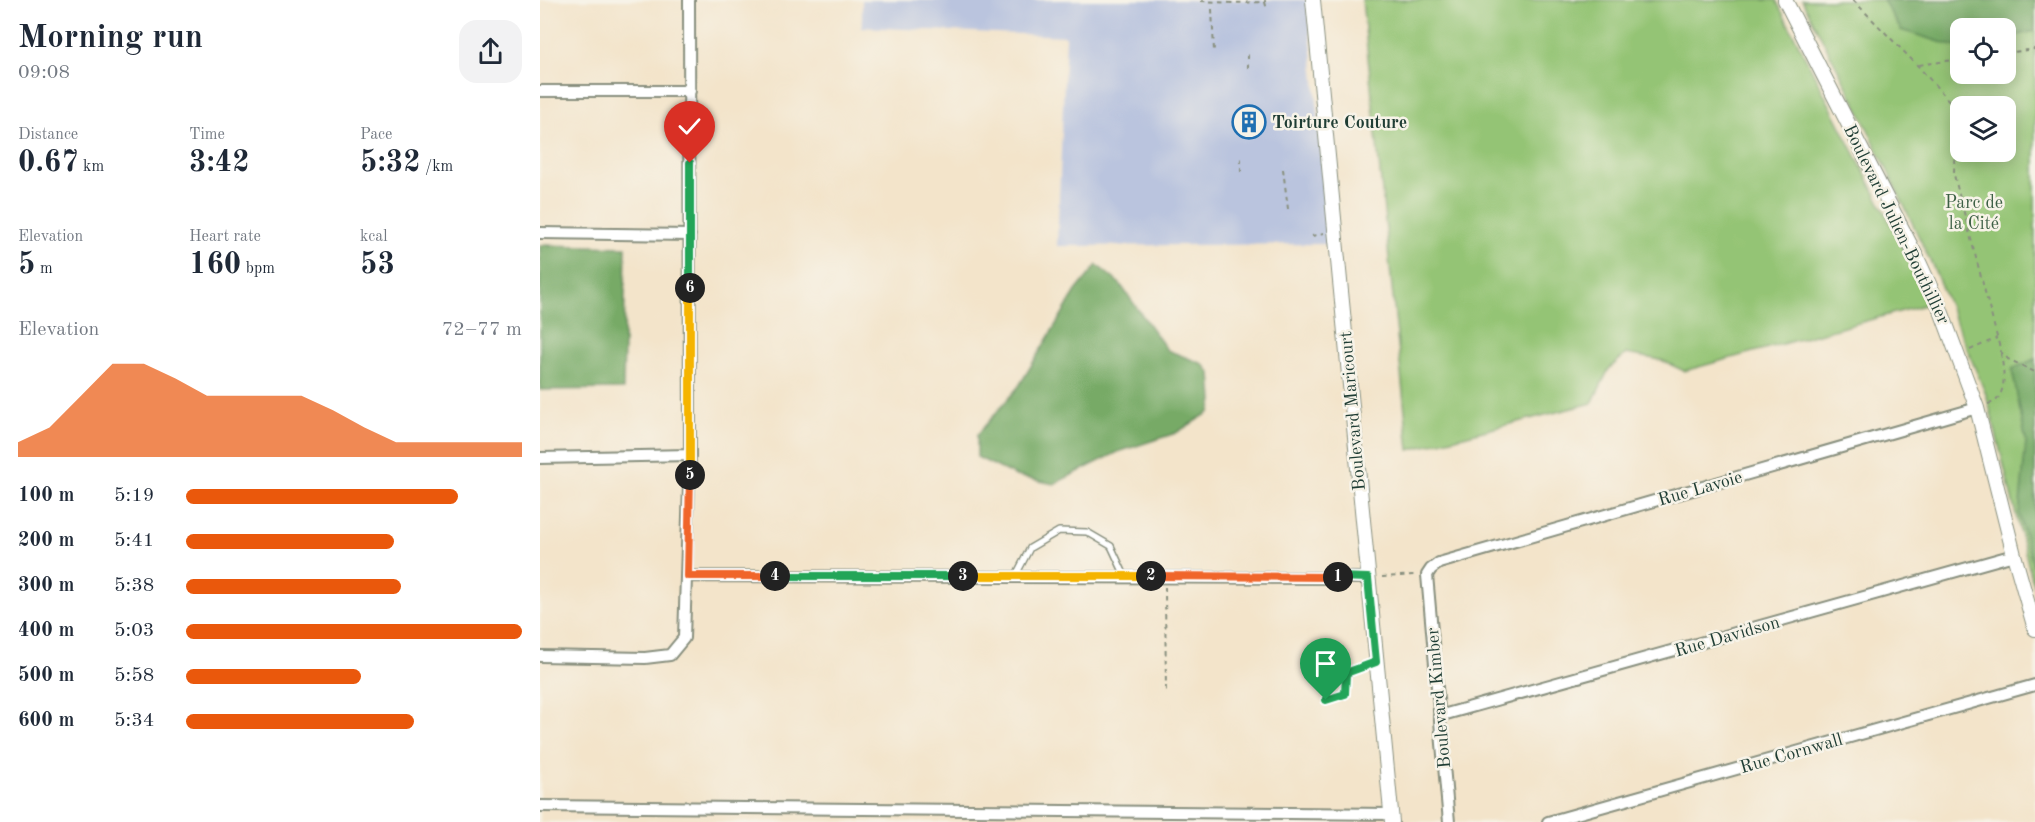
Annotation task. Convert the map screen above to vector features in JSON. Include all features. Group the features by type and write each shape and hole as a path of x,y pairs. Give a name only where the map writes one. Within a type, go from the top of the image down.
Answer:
{"street":[{"path":"540,656 645,658 670,655 684,638 688,576 690,455 689,0"},
{"name":"Boulevard Maricourt","path":"1313,0 1391,818"},
{"name":"Boulevard Julien-Bouthillier","path":"1785,0 1919,262 1940,308 1977,408 2035,629"},
{"path":"540,91 690,91"},
{"path":"540,234 690,235"},
{"name":"Rue Lavoie","path":"1421,575 1439,563 1977,408"},
{"path":"540,458 690,455"},
{"name":"Rue Davidson","path":"1439,716 2014,555"},
{"path":"688,576 1016,575 1368,578"},
{"name":"Boulevard Kimber","path":"1421,575 1439,716 1449,822"},
{"name":"Rue Cornwall","path":"1548,822 2035,685"},
{"path":"540,806 1391,818"}],"lane":[{"path":"1016,575 1030,548 1059,531 1087,532 1111,546 1125,576"}],"path":[{"path":"1854,0 1952,103 1955,125 1954,175 2001,352 2004,374 2003,389 1995,402 1977,408"},
{"path":"1201,1 1232,3 1265,1 1267,10"},
{"path":"1212,9 1214,51"},
{"path":"2016,52 2035,49"},
{"path":"1248,50 1248,68"},
{"path":"1917,65 1950,60"},
{"path":"1241,158 1241,172"},
{"path":"1282,169 1288,209"},
{"path":"1958,356 1997,338"},
{"path":"2001,352 2008,359 2035,372"},
{"path":"1395,571 1399,576"},
{"path":"1368,578 1421,575"},
{"path":"1165,576 1166,695"},
{"path":"1395,582 1399,576"},
{"path":"1326,700 1345,694 1346,673 1376,662"}],"shaded area":[{"path":"862,0 1307,0 1331,244 1057,246 1066,36 862,27"}],"green space":[{"path":"1362,0 1776,0 1900,242 1935,302 1684,371 1661,360 1626,354 1609,369 1592,403 1409,450"},
{"name":"Parc de la Cité","path":"1802,0 2035,0 2035,592 1987,397 1934,269 1855,102"},
{"path":"1883,0 2035,0 2035,31 2016,36 2016,18 1950,18 1950,45 1901,30"},
{"path":"540,245 626,247 623,389 540,390"},
{"path":"1097,265 1120,284 1167,350 1203,364 1211,373 1213,401 1210,412 1176,433 1118,452 1054,484 1016,476 977,457 977,435 1019,386 1076,291"},
{"path":"2035,359 2035,572 2019,515 2026,442 2012,369"}],"place":[{"name":"Toirture Couture","path":"1249,122"}],"route":[{"path":"690,163 688,576 1016,575 1368,578 1376,662 1346,673 1345,694 1326,700"}]}
